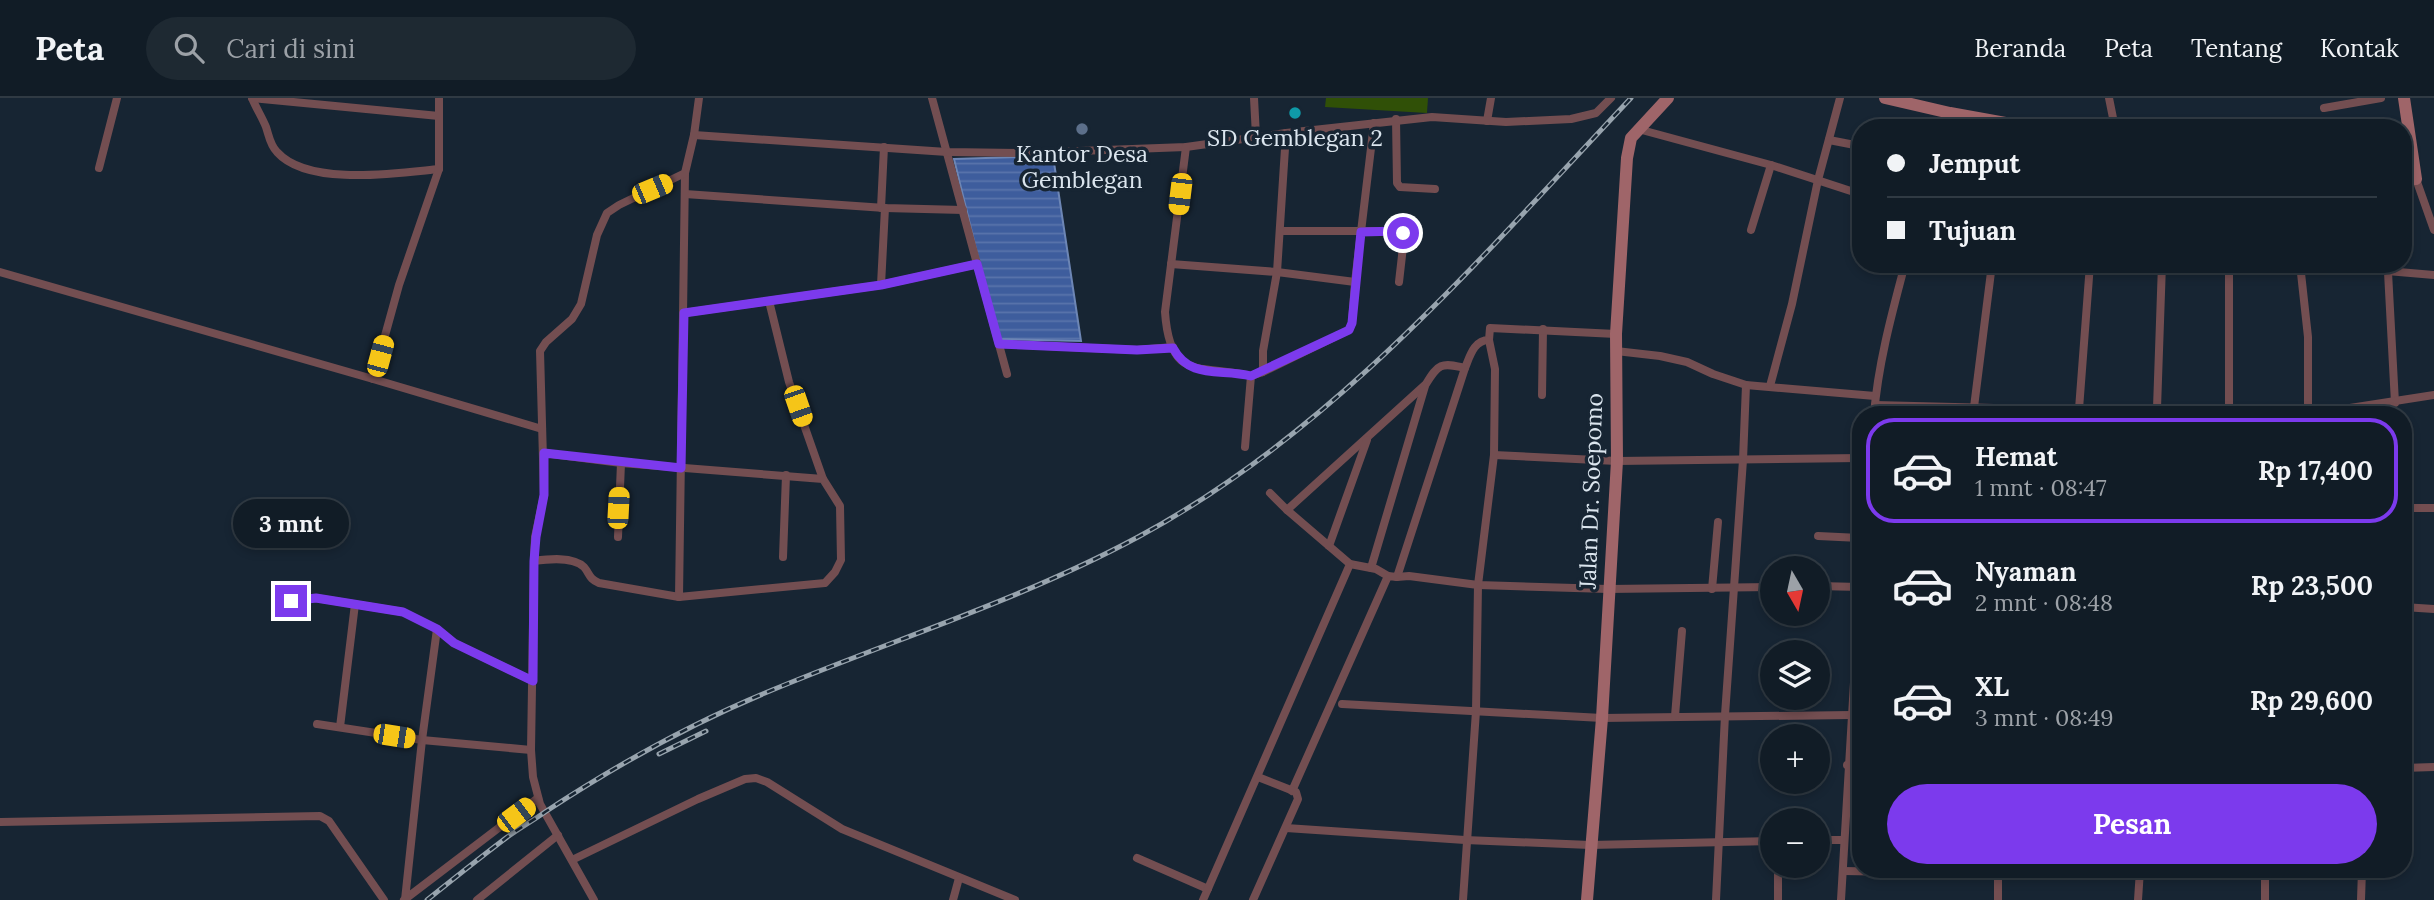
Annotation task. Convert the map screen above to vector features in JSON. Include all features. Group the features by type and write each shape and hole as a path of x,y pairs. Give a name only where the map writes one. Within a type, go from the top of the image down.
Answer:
{"street":[{"path":"99,168 117,98"},
{"path":"439,116 252,98 277,152 306,168 361,176 439,169"},
{"path":"373,379 399,285 439,169 439,98"},
{"path":"679,597 685,173 699,98"},
{"path":"932,98 1007,374"},
{"path":"1254,98 1256,136"},
{"path":"1487,121 1491,98"},
{"path":"694,135 947,152 1025,153 1185,147 1396,119 1443,117 1506,122 1581,117 1596,113 1611,98"},
{"name":"Jalan Dr. Soepomo","path":"1587,900 1602,718 1617,461 1616,334 1627,158 1631,138 1668,98"},
{"path":"1770,386 1840,98"},
{"path":"1885,98 1979,119"},
{"path":"2109,98 2113,119"},
{"path":"2324,108 2381,98"},
{"path":"2404,98 2405,119"},
{"path":"1948,119 1950,113"},
{"path":"1396,119 1397,183 1400,187 1435,189"},
{"path":"1185,147 1165,312 1166,328 1173,348 1186,366 1204,371 1238,372 1251,376 1349,330 1352,323 1374,123"},
{"path":"1638,129 1771,165 1852,191"},
{"path":"1263,372 1263,351 1277,272 1286,133"},
{"path":"1829,140 1852,144"},
{"path":"881,285 884,147"},
{"path":"1751,230 1771,165"},
{"path":"594,900 538,798 531,750 534,561 544,495 540,351 545,342 572,318 581,303 602,220 607,213 685,173"},
{"path":"2412,184 2434,230"},
{"path":"685,194 883,208 963,210"},
{"path":"1280,231 1399,231 1403,233 1404,244 1399,282"},
{"path":"684,313 881,285 977,264"},
{"path":"1171,264 1277,272 1355,282"},
{"path":"0,272 542,429"},
{"path":"1875,406 1903,273"},
{"path":"1974,406 1991,273"},
{"path":"2079,406 2089,273"},
{"path":"2157,406 2162,273"},
{"path":"2228,273 2228,406"},
{"path":"2303,273 2308,337 2308,406"},
{"path":"2388,273 2395,402"},
{"path":"2403,273 2434,275"},
{"path":"534,561 553,559 578,563 593,581 679,597 825,583 835,572 841,560 840,506 823,479 789,382 769,301"},
{"path":"1463,900 1465,840 1476,711 1478,585 1494,455 1495,369 1489,340 1490,328 1616,334"},
{"path":"1542,395 1543,329"},
{"path":"1293,791 1392,577 1465,368 1475,346 1489,340"},
{"path":"999,344 1137,350 1173,348"},
{"path":"1616,351 1687,362 1746,385 1910,406"},
{"path":"1371,568 1426,384 1435,369 1440,366 1465,368"},
{"path":"1245,447 1251,376"},
{"path":"1287,510 1426,384"},
{"path":"1716,900 1746,385"},
{"path":"2365,406 2434,395"},
{"path":"1329,546 1368,437"},
{"path":"544,453 621,463 823,479"},
{"path":"1494,455 1617,461 1852,458"},
{"path":"618,537 621,463"},
{"path":"783,557 786,475"},
{"path":"1270,493 1350,564 1371,568 1392,577 1409,576 1478,585 1608,589 1760,588"},
{"path":"2412,508 2434,508"},
{"path":"1712,589 1718,522"},
{"path":"1818,536 1852,538"},
{"path":"1203,900 1350,564"},
{"path":"1830,585 1852,584"},
{"path":"276,610 291,601 316,598 403,612 437,629 454,643 533,681"},
{"path":"340,727 355,604"},
{"path":"2412,608 2434,609"},
{"path":"404,900 437,629"},
{"path":"1675,716 1682,631"},
{"path":"1342,704 1602,718 1851,715"},
{"path":"1841,900 1852,712"},
{"path":"317,724 422,740 531,750"},
{"path":"1847,765 1852,765"},
{"path":"2412,768 2434,767"},
{"path":"1253,900 1298,799 1293,791 1258,777"},
{"path":"572,860 698,799 745,779 755,778 766,782 842,829 1015,900"},
{"path":"404,900 538,798"},
{"path":"0,822 320,816 329,821 384,900"},
{"path":"1286,828 1590,845 1760,841"},
{"path":"477,900 558,835"},
{"path":"1830,840 1843,840"},
{"path":"1137,858 1208,890"},
{"path":"1843,871 1852,871"},
{"path":"953,900 959,878"},
{"path":"1778,878 1778,900"},
{"path":"1997,878 1997,900"},
{"path":"2138,900 2140,878"},
{"path":"2265,878 2265,900"},
{"path":"2361,900 2362,878"}],"green space":[{"path":"1326,98 1428,98 1427,113 1325,107"}],"water":[{"path":"1053,156 1081,341 998,339 954,159"}],"railway":[{"path":"427,900 518,830 652,747 736,705 1047,581 1138,537 1210,494 1277,446 1341,394 1402,338 1631,98"},
{"path":"659,754 706,731"}],"place":[{"name":"SD Gemblegan 2","path":"1295,113"},
{"name":"Kantor Desa Gemblegan","path":"1082,129"}],"route":[{"path":"291,601 316,598 403,612 437,629 454,643 533,681 534,561 544,495 544,453 681,468 684,313 881,285 977,264 999,344 1137,350 1173,348 1186,366 1204,371 1238,372 1251,376 1349,330 1352,323 1361,232 1403,233"}]}
